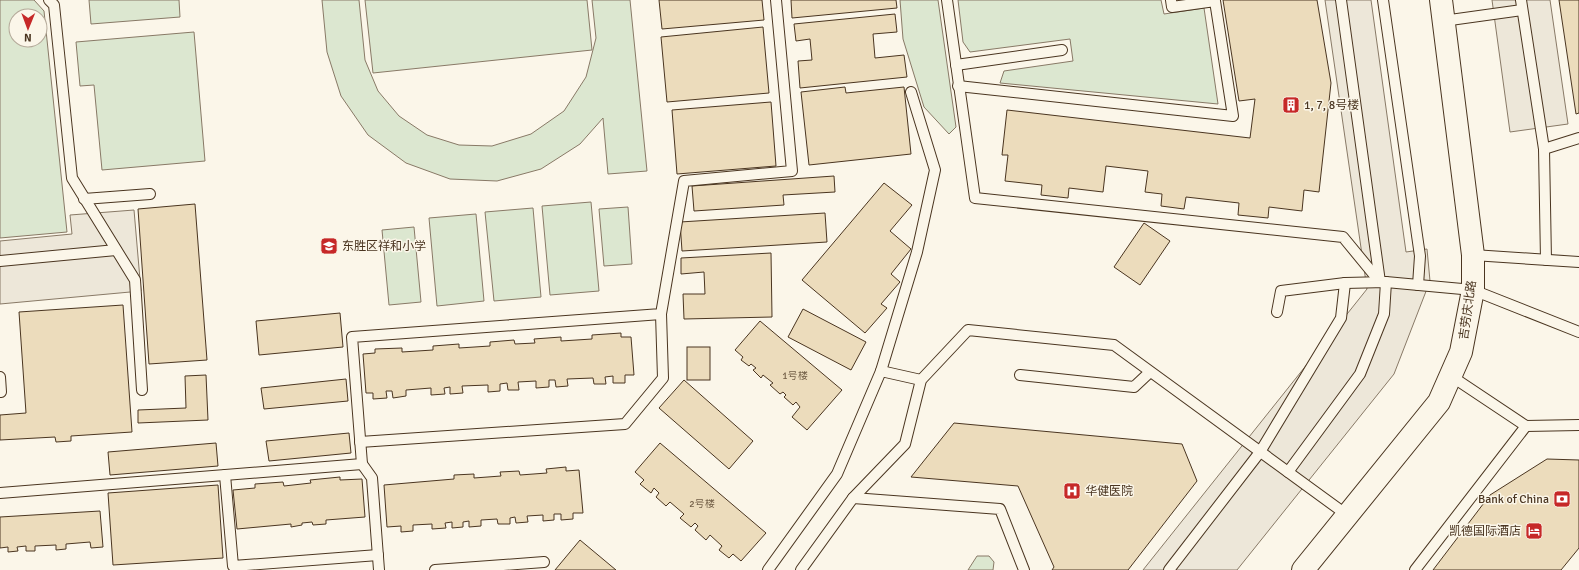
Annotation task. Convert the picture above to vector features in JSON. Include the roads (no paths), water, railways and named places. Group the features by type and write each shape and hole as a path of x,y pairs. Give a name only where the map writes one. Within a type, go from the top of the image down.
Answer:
{"main road":[{"name":"吉劳庆北路","path":"1303,570 1439,402 1461,352 1473,290 1473,255 1441,0"}],"lane":[{"path":"49,0 54,5 72,178 134,280 142,390"},
{"path":"360,442 624,424 663,378 661,314 684,181 792,171 776,0"},
{"path":"947,0 975,198 1343,237 1383,282"},
{"path":"958,86 1233,116 1215,1 1172,7 1171,0"},
{"path":"1288,472 1360,374 1384,314 1383,282 1341,0"},
{"path":"1383,0 1420,256 1418,285"},
{"path":"1444,21 1522,5 1544,149 1546,260"},
{"path":"956,65 1062,50"},
{"path":"768,570 837,474 881,371 917,252 935,170 911,92"},
{"path":"1544,149 1579,138"},
{"path":"84,199 150,194"},
{"path":"0,261 116,250"},
{"path":"1473,255 1579,262"},
{"path":"1277,312 1281,291 1345,284 1383,282 1473,290 1579,332"},
{"path":"1169,570 1260,452 1341,318 1345,284"},
{"path":"379,570 372,478 362,464 352,337 661,314"},
{"path":"801,570 853,498 905,444 921,380 968,330 1114,345 1347,515"},
{"path":"881,371 921,380"},
{"path":"1020,375 1134,387 1150,372"},
{"path":"1451,376 1526,426 1579,425"},
{"path":"0,377 1,392"},
{"path":"1414,570 1526,426"},
{"path":"0,493 362,464"},
{"path":"225,475 233,566 378,555"},
{"path":"853,498 1000,509 1024,570"},
{"path":"435,570 544,562"}],"place":[{"name":"1, 7, 8号楼","path":"1291,105"},
{"name":"东胜区祥和小学","path":"329,246"},
{"name":"华健医院","path":"1072,491"},
{"name":"Bank of China","path":"1562,499"},
{"name":"凯德国际酒店","path":"1534,531"}]}
